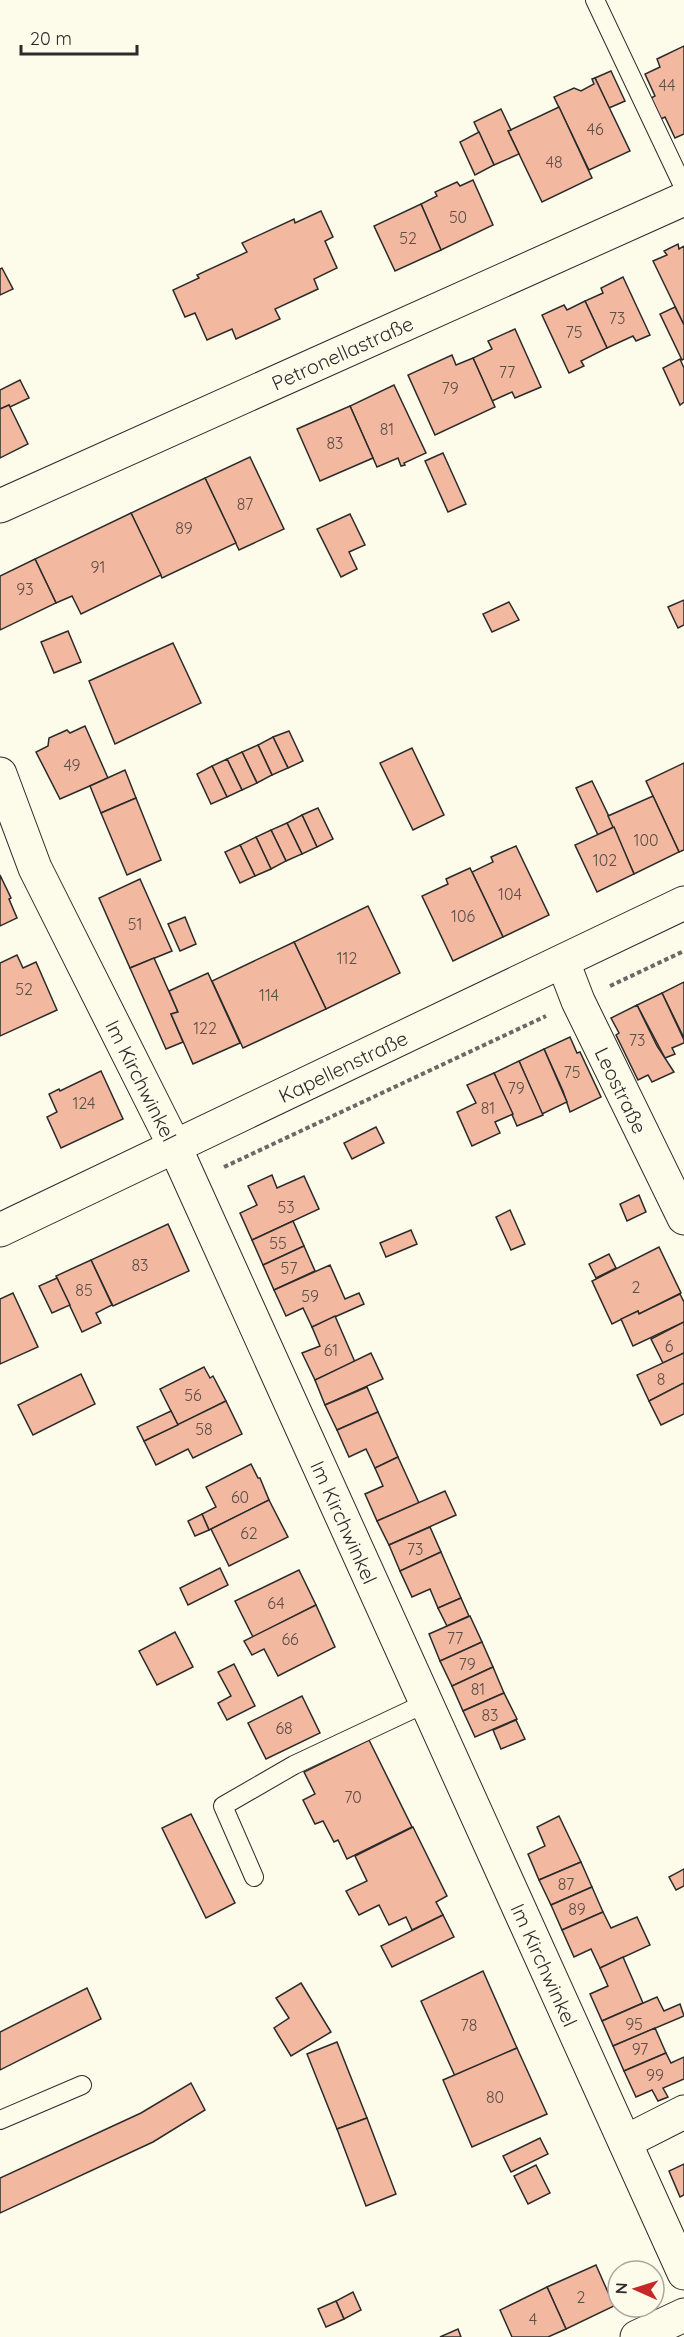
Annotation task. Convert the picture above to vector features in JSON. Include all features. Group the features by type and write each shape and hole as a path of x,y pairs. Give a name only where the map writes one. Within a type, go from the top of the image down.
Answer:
{"street":[{"name":"Petronellastraße","path":"0,506 684,199"},
{"name":"Im Kirchwinkel","path":"0,774 35,868 174,1145 684,2273"},
{"name":"Kapellenstraße","path":"0,1230 684,903"},
{"name":"Leostraße","path":"563,962 578,1001 684,1218"},
{"path":"625,2142 684,2112"},
{"path":"637,2337 684,2315"}],"lane":[{"path":"595,0 684,188"},
{"path":"254,1877 223,1806 294,1765 426,1703"},
{"path":"0,2120 82,2085"}],"path":[{"path":"191,1183 684,951"}],"building":[{"path":"684,46 684,134 675,138 665,117 661,119 651,98 655,96 645,74 660,67 657,59"},
{"path":"611,71 625,101 609,108 595,78"},
{"path":"595,78 630,151 589,170 554,97 574,88 581,91 594,84 592,79"},
{"path":"559,107 592,178 542,202 508,131"},
{"path":"501,109 519,154 494,165 474,122"},
{"path":"479,132 494,165 475,175 460,142"},
{"path":"473,180 493,225 441,250 421,204 437,196 435,192 457,182 460,186"},
{"path":"421,204 441,250 395,271 374,226"},
{"path":"321,211 333,237 325,241 337,268 314,279 318,289 275,309 280,319 236,339 232,329 207,340 195,313 185,317 173,290 199,278 197,275 247,252 242,243 294,219 295,223"},
{"path":"678,244 679,249 684,246 684,325 653,261 667,255 664,251"},
{"path":"2,268 13,289 0,295 0,269"},
{"path":"623,277 650,335 636,341 633,336 607,348 585,301 603,293 601,288"},
{"path":"585,301 607,348 581,361 584,366 569,373 542,315 564,305 567,310"},
{"path":"675,307 684,325 684,359 682,360 660,314"},
{"path":"515,329 541,387 515,398 512,392 492,401 473,358 492,349 488,341"},
{"path":"452,355 456,365 473,358 495,407 435,435 408,375"},
{"path":"680,359 684,368 684,402 680,405 663,368"},
{"path":"20,380 29,398 0,409 0,390"},
{"path":"394,385 426,453 404,463 405,465 401,466 398,458 377,467 350,406"},
{"path":"9,405 28,444 0,458 0,409"},
{"path":"350,406 373,458 320,481 297,429"},
{"path":"443,453 466,504 448,512 425,461"},
{"path":"250,457 284,529 239,550 205,478"},
{"path":"205,478 236,543 162,578 131,513"},
{"path":"131,513 161,575 81,614 72,596 56,603 35,559"},
{"path":"350,514 365,545 349,552 357,569 341,577 317,529"},
{"path":"35,559 56,603 0,630 0,576"},
{"path":"684,600 684,625 678,628 668,607"},
{"path":"509,602 519,620 492,632 483,614"},
{"path":"68,631 81,662 54,673 41,642"},
{"path":"173,643 201,703 115,744 89,681"},
{"path":"85,726 108,778 60,799 36,752 48,746 49,738 67,730 70,733"},
{"path":"289,731 303,761 288,768 273,737"},
{"path":"273,737 288,768 272,775 258,745"},
{"path":"258,745 272,775 257,783 242,752"},
{"path":"412,748 444,815 413,830 380,763"},
{"path":"242,752 257,783 242,790 227,759"},
{"path":"227,759 242,790 227,797 212,766"},
{"path":"684,763 684,850 679,852 646,781"},
{"path":"212,766 227,797 211,804 197,774"},
{"path":"125,770 136,798 101,813 90,786"},
{"path":"592,781 614,827 598,835 576,788"},
{"path":"653,796 679,852 634,874 608,816"},
{"path":"136,798 161,860 127,875 101,813"},
{"path":"318,808 333,839 317,847 302,815"},
{"path":"302,815 317,847 302,854 287,823"},
{"path":"287,823 302,854 286,861 271,830"},
{"path":"614,827 634,874 597,892 575,845"},
{"path":"271,830 286,861 271,869 256,837"},
{"path":"256,837 271,869 255,876 240,845"},
{"path":"240,845 255,876 240,883 225,852"},
{"path":"516,846 549,915 503,937 472,872 493,862 491,857"},
{"path":"470,868 503,937 453,961 422,896 448,884 446,879"},
{"path":"0,875 17,918 0,926"},
{"path":"140,879 172,951 130,968 99,898"},
{"path":"368,906 400,973 326,1009 294,942"},
{"path":"185,917 196,944 180,951 168,924"},
{"path":"294,942 326,1009 243,1048 212,981"},
{"path":"17,955 23,968 36,962 57,1010 0,1036 0,963"},
{"path":"154,958 178,1012 171,1014 183,1042 166,1049 130,968"},
{"path":"208,973 240,1043 193,1064 171,1014 178,1012 169,991"},
{"path":"684,982 684,1038 662,993"},
{"path":"662,993 684,1040 684,1043 672,1048 675,1054 665,1058 637,1005"},
{"path":"637,1005 657,1046 674,1072 652,1082 648,1075 638,1080 616,1035 619,1033 611,1018"},
{"path":"570,1037 577,1053 580,1052 601,1097 570,1112 544,1049"},
{"path":"544,1049 567,1102 542,1114 519,1061"},
{"path":"519,1061 543,1115 517,1126 494,1073"},
{"path":"101,1071 123,1119 61,1148 47,1117 57,1112 49,1094"},
{"path":"494,1073 513,1114 495,1122 500,1133 472,1146 457,1112 476,1103 467,1085"},
{"path":"376,1127 384,1143 352,1159 344,1143"},
{"path":"272,1175 277,1188 304,1176 319,1209 252,1240 240,1213 257,1205 248,1186"},
{"path":"639,1195 646,1212 627,1221 620,1204"},
{"path":"510,1210 525,1244 511,1250 496,1217"},
{"path":"293,1221 304,1246 263,1265 252,1240"},
{"path":"168,1224 189,1271 113,1306 91,1260"},
{"path":"411,1230 417,1244 386,1257 380,1243"},
{"path":"304,1246 315,1271 274,1290 263,1265"},
{"path":"659,1247 681,1293 639,1314 638,1311 612,1324 592,1281"},
{"path":"609,1254 616,1268 596,1278 589,1264"},
{"path":"91,1260 112,1305 96,1313 101,1323 82,1332 56,1276"},
{"path":"330,1265 345,1299 359,1293 364,1304 312,1327 303,1308 286,1316 274,1290"},
{"path":"57,1278 70,1305 52,1313 39,1286"},
{"path":"13,1293 38,1347 0,1364 0,1299"},
{"path":"680,1294 684,1302 684,1322 633,1346 621,1319 638,1311 639,1314"},
{"path":"335,1316 355,1362 315,1380 302,1353 320,1346 312,1327"},
{"path":"684,1322 684,1353 663,1363 651,1339"},
{"path":"371,1353 383,1379 325,1405 315,1380"},
{"path":"684,1353 684,1383 649,1401 637,1375"},
{"path":"204,1367 210,1378 213,1376 226,1401 178,1425 160,1389"},
{"path":"81,1374 95,1404 33,1435 18,1405"},
{"path":"684,1383 684,1414 661,1425 649,1401"},
{"path":"367,1387 378,1412 337,1430 325,1405"},
{"path":"226,1401 242,1434 193,1458 188,1449 156,1465 144,1441"},
{"path":"171,1411 178,1425 144,1441 137,1427"},
{"path":"378,1412 398,1457 375,1468 366,1449 349,1457 337,1430"},
{"path":"398,1457 419,1503 377,1521 365,1494 383,1486 375,1468"},
{"path":"251,1464 269,1500 209,1530 202,1514 216,1507 206,1487"},
{"path":"445,1491 456,1515 389,1545 377,1521"},
{"path":"269,1500 288,1537 229,1566 211,1529"},
{"path":"202,1514 209,1530 195,1536 188,1521"},
{"path":"430,1527 441,1552 400,1571 389,1545"},
{"path":"441,1552 461,1598 438,1608 430,1589 412,1597 400,1571"},
{"path":"220,1568 228,1585 188,1605 180,1588"},
{"path":"299,1570 316,1605 253,1637 235,1601"},
{"path":"461,1598 469,1616 447,1626 438,1608"},
{"path":"316,1605 335,1647 278,1676 264,1649 252,1655 244,1641"},
{"path":"470,1616 482,1642 440,1661 429,1634"},
{"path":"175,1632 193,1667 157,1685 139,1651"},
{"path":"482,1642 493,1667 452,1686 440,1661"},
{"path":"234,1664 255,1706 227,1720 218,1703 231,1696 218,1672"},
{"path":"493,1667 504,1693 463,1711 452,1686"},
{"path":"504,1693 517,1719 475,1737 463,1711"},
{"path":"302,1696 320,1733 266,1759 248,1723"},
{"path":"516,1720 525,1739 501,1749 493,1730"},
{"path":"369,1740 412,1827 347,1859 338,1840 334,1842 323,1821 315,1824 303,1800 315,1794 304,1772"},
{"path":"191,1814 235,1903 206,1918 162,1828"},
{"path":"559,1816 581,1862 539,1880 528,1854 545,1846 537,1827"},
{"path":"413,1827 447,1896 436,1902 443,1915 412,1930 406,1917 389,1925 379,1905 359,1915 346,1891 367,1881 355,1856"},
{"path":"581,1862 592,1887 551,1905 539,1880"},
{"path":"684,1869 684,1886 676,1890 669,1877"},
{"path":"592,1887 603,1912 562,1930 551,1905"},
{"path":"603,1912 611,1928 637,1917 650,1945 600,1968 591,1949 574,1957 562,1930"},
{"path":"443,1915 454,1937 392,1967 381,1946"},
{"path":"623,1957 643,2003 602,2021 590,1994 608,1986 600,1968"},
{"path":"483,1971 517,2048 455,2076 421,2001"},
{"path":"301,1983 331,2032 291,2056 274,2028 289,2018 276,1998"},
{"path":"87,1988 101,2019 0,2070 0,2032"},
{"path":"657,1997 664,2011 680,2004 684,2016 613,2046 602,2021"},
{"path":"655,2028 666,2053 624,2071 613,2046"},
{"path":"337,2042 367,2118 337,2129 307,2054"},
{"path":"517,2048 547,2114 472,2147 443,2080"},
{"path":"666,2053 671,2063 684,2057 684,2079 663,2088 668,2097 658,2101 652,2090 636,2097 624,2071"},
{"path":"191,2083 205,2110 153,2142 0,2213 0,2178 141,2113"},
{"path":"367,2118 396,2194 366,2206 337,2129"},
{"path":"540,2138 548,2154 511,2172 503,2156"},
{"path":"684,2164 684,2195 680,2197 669,2171"},
{"path":"536,2165 550,2193 528,2204 514,2176"},
{"path":"596,2265 606,2288 606,2310 566,2329 547,2287"},
{"path":"547,2287 566,2329 548,2337 512,2337 500,2310"},
{"path":"353,2292 361,2310 344,2319 336,2301"},
{"path":"336,2301 344,2319 326,2327 318,2309"},
{"path":"458,2329 461,2337 440,2337"}]}
